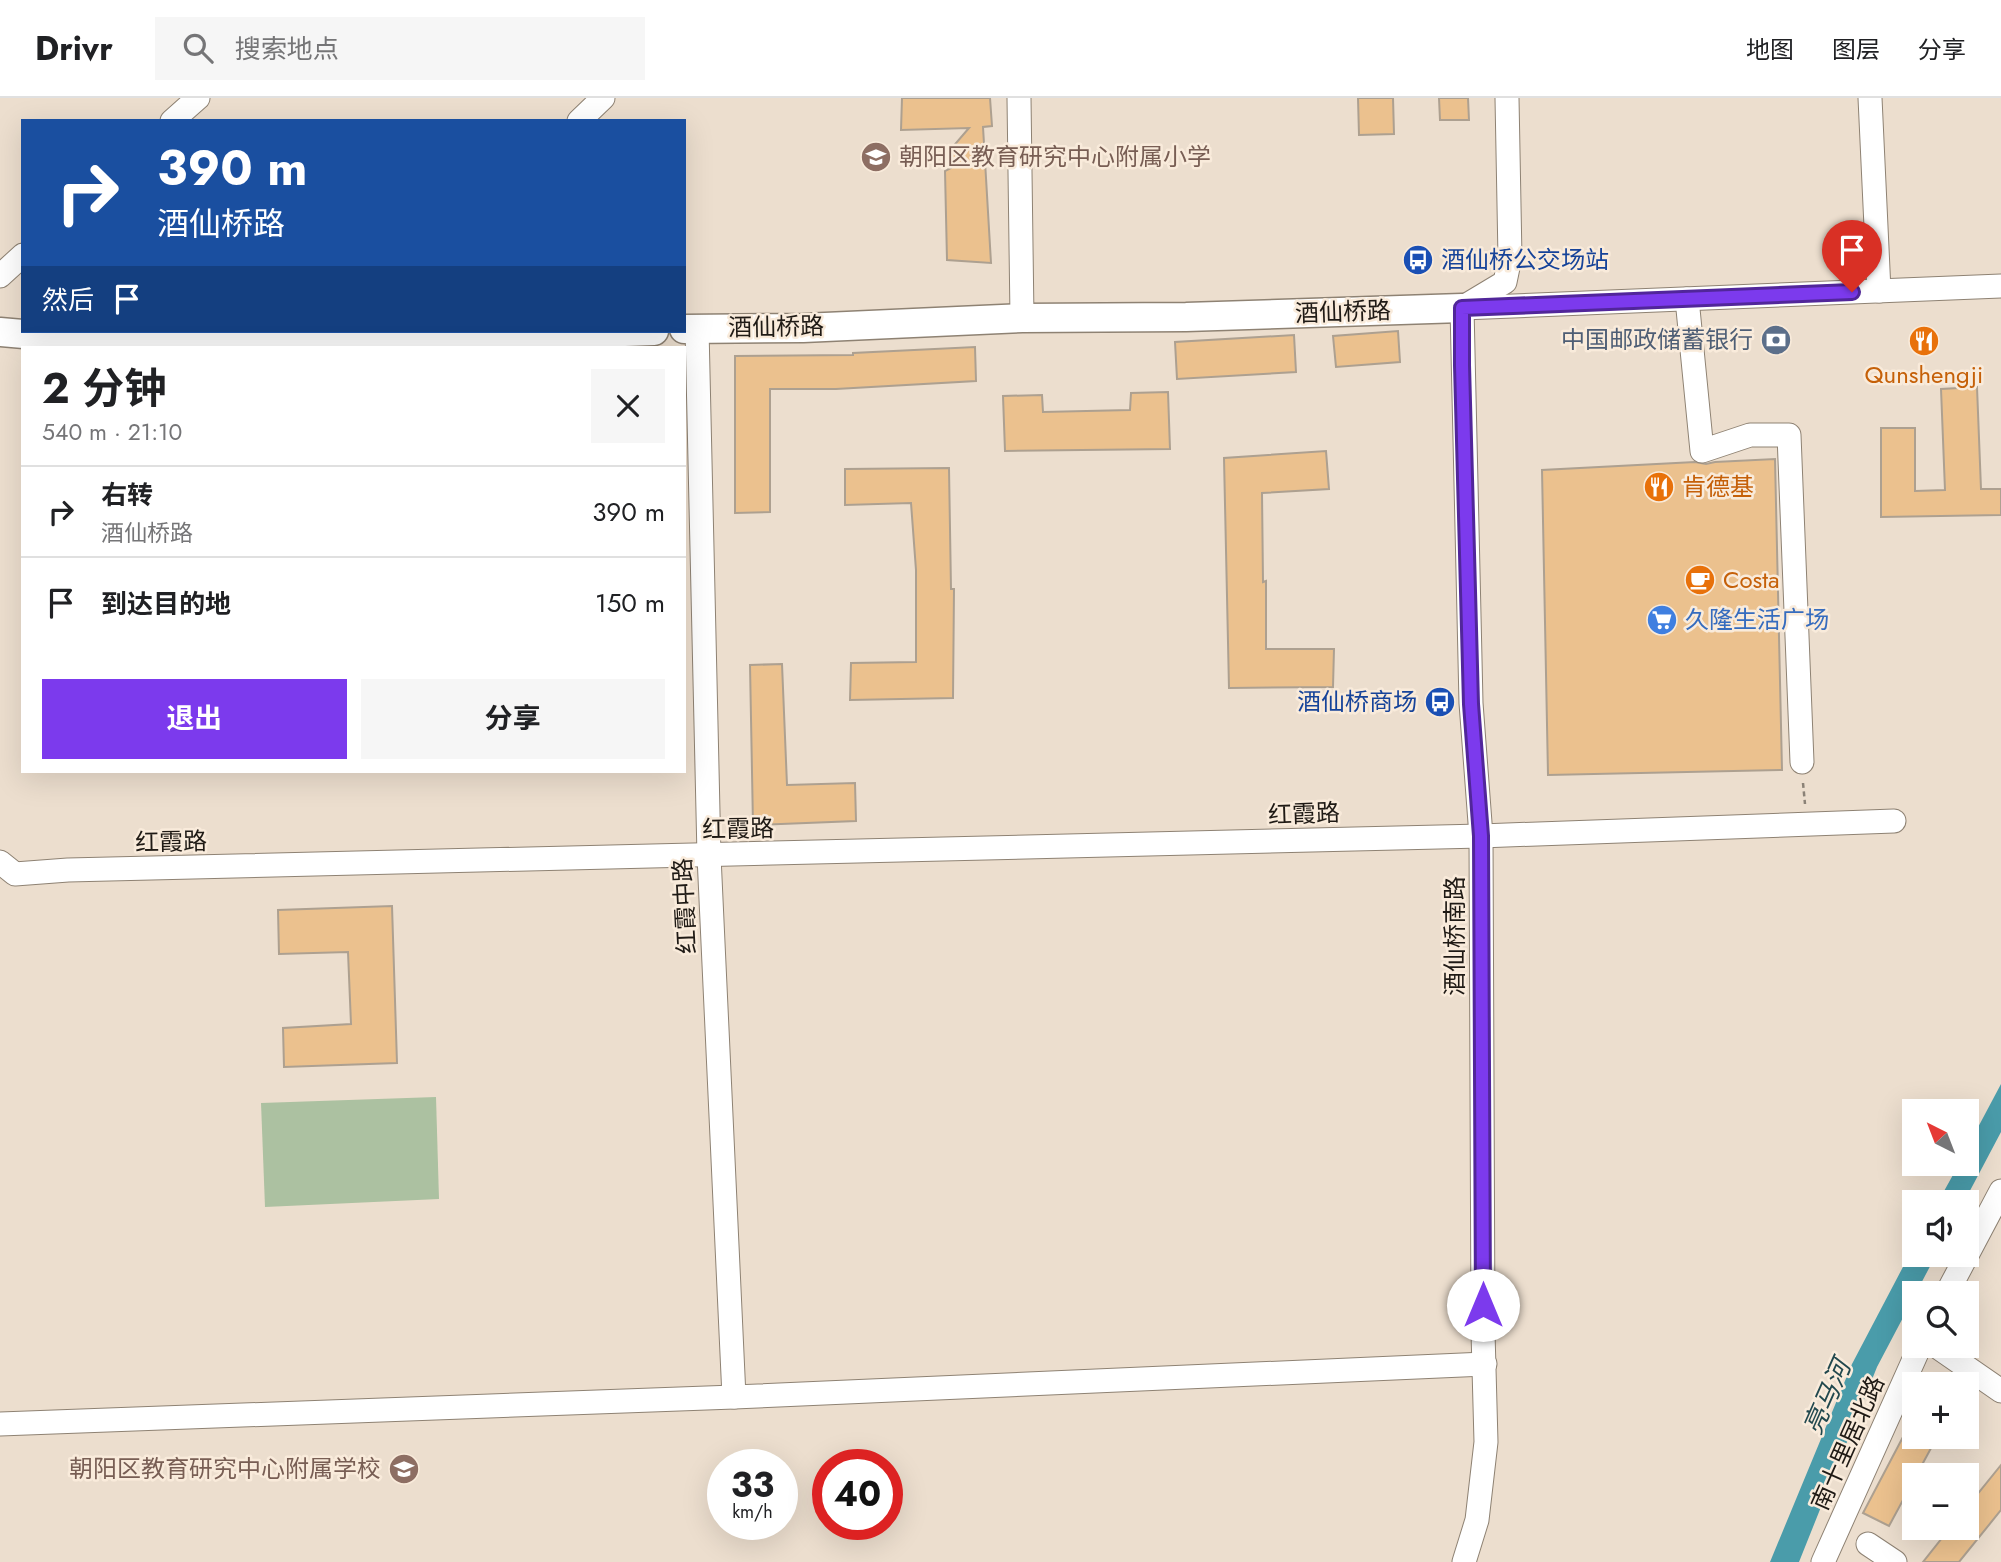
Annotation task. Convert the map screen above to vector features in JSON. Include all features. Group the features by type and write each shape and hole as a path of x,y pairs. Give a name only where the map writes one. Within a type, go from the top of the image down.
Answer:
{"main road":[{"name":"酒仙桥路","path":"691,329 1462,308"},
{"path":"0,332 125,343 538,333"}],"street":[{"path":"175,119 198,98"},
{"path":"581,119 603,98"},
{"path":"1019,98 1023,318"},
{"path":"1462,308 1505,282 1510,258 1507,98"},
{"path":"1870,98 1878,291"},
{"path":"0,275 21,257"},
{"name":"酒仙桥路","path":"1462,308 2001,286"},
{"path":"1687,299 1702,451 1750,435 1789,435 1802,762"},
{"name":"酒仙桥南路","path":"1462,308 1471,704 1481,836 1486,1442 1477,1520 1464,1562"},
{"name":"红霞中路","path":"691,329 709,856 734,1397"},
{"name":"红霞路","path":"0,862 15,874 68,870 1481,836 1894,821"},
{"path":"1953,1281 2001,1191"},
{"name":"南十里居北路","path":"1824,1562 1915,1358"},
{"path":"1953,1358 2001,1391"},
{"path":"0,1424 734,1397 1485,1364"},
{"path":"1868,1544 1895,1562"}],"path":[{"path":"1802,762 1806,824"}],"green space":[{"path":"436,1097 439,1199 265,1207 261,1103"}],"water":[{"path":"2001,1084 2001,1132 1979,1174 1979,1125"},
{"path":"1952,1176 1978,1176 1970,1190 1945,1190"},
{"path":"1903,1267 1930,1267 1922,1281 1902,1281 1902,1320 1877,1367 1799,1562 1770,1562 1852,1364"}],"building":[{"path":"902,98 990,98 992,126 983,127 991,263 947,260 945,171 951,168 950,150 969,128 901,130"},
{"path":"1358,98 1393,98 1394,134 1359,135"},
{"path":"1439,98 1468,98 1469,120 1440,120"},
{"path":"1398,331 1400,362 1336,367 1333,336"},
{"path":"1294,335 1296,372 1177,379 1175,342"},
{"path":"975,347 976,381 836,389 770,389 770,512 735,513 735,356 853,355"},
{"path":"1977,387 1981,489 2001,489 2001,515 1881,517 1881,428 1915,428 1915,491 1945,490 1941,389"},
{"path":"1168,392 1170,449 1005,451 1003,396 1042,395 1043,412 1130,410 1131,393"},
{"path":"1326,451 1329,489 1262,493 1263,582 1266,581 1266,649 1334,649 1333,687 1229,688 1224,458"},
{"name":"久隆生活广场","path":"1775,459 1782,770 1548,775 1542,470"},
{"path":"949,468 951,589 954,589 953,698 850,700 851,663 916,662 916,570 911,503 845,505 845,469"},
{"path":"782,664 787,785 855,783 856,821 753,825 750,665"},
{"path":"392,906 397,1063 284,1067 283,1028 351,1024 348,952 279,954 278,910"},
{"path":"1902,1439 1902,1449 1931,1449 1923,1463 1902,1463 1902,1502 1889,1526 1863,1513"},
{"path":"2001,1465 2001,1510 1979,1537 1979,1492"},
{"path":"1940,1540 1977,1540 1959,1562 1923,1562"}],"place":[{"name":"朝阳区教育研究中心附属小学","path":"876,157"},
{"name":"酒仙桥公交场站","path":"1418,260"},
{"name":"中国邮政储蓄银行","path":"1776,340"},
{"name":"Qunshengji","path":"1924,341"},
{"name":"肯德基","path":"1659,487"},
{"name":"Costa","path":"1700,580"},
{"name":"久隆生活广场","path":"1662,620"},
{"name":"酒仙桥商场","path":"1440,702"},
{"name":"朝阳区教育研究中心附属学校","path":"404,1469"}],"route":[{"path":"1483,1305 1481,836 1471,704 1462,308 1852,292"}],"water label":[{"name":"亮马河","path":"1827,1397"}]}
